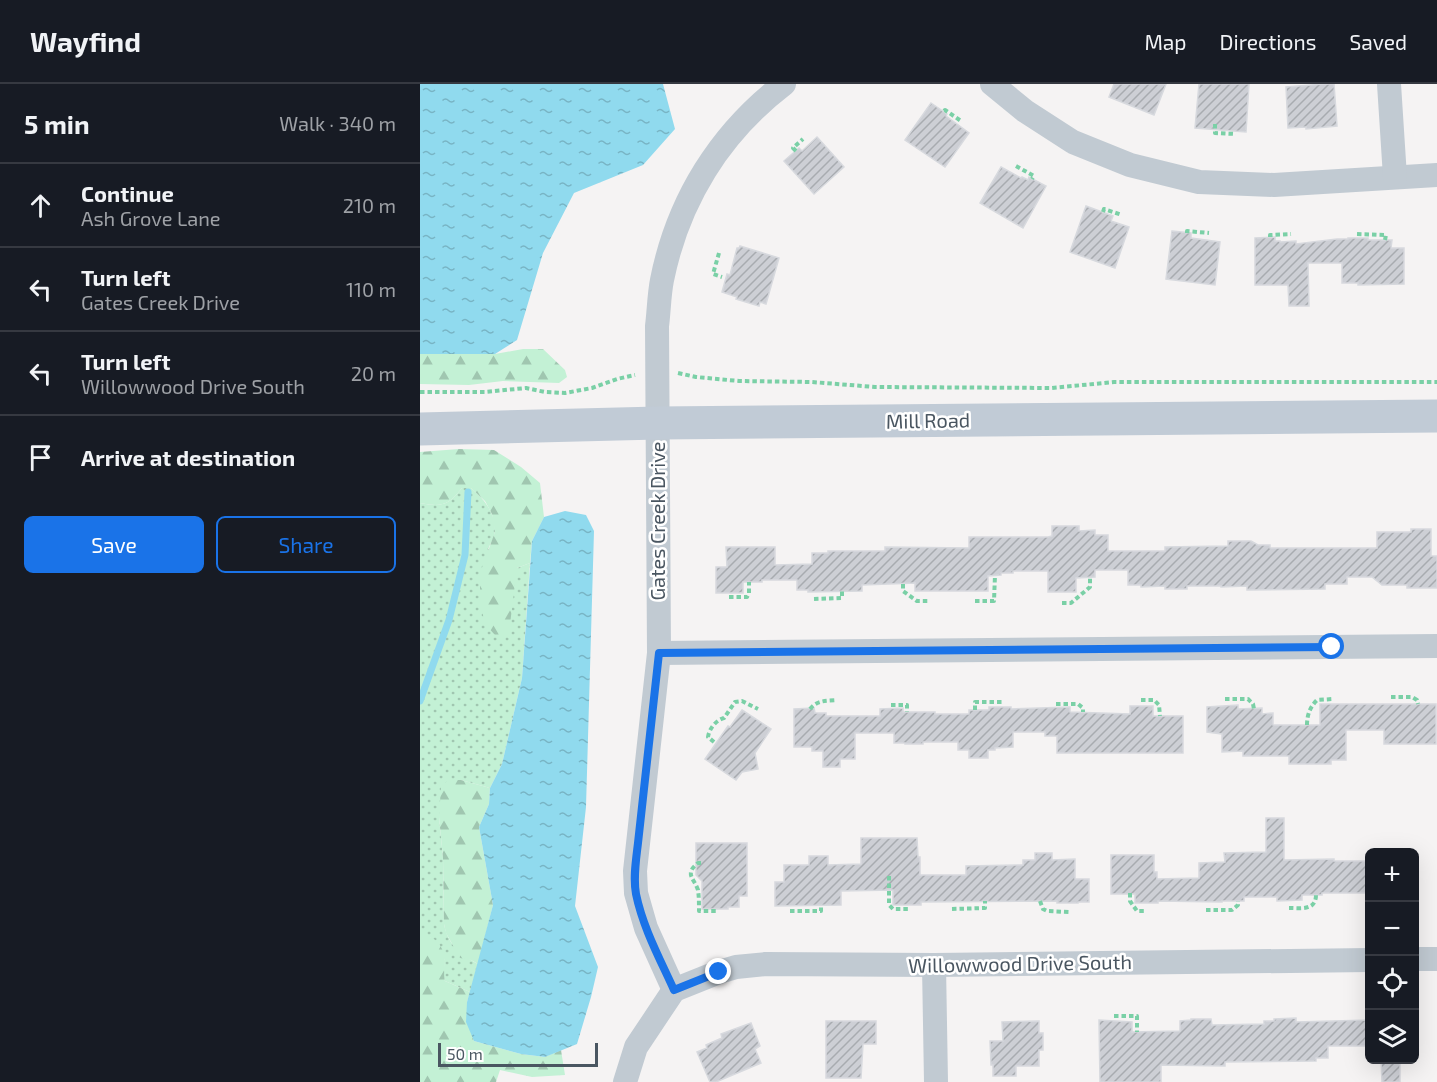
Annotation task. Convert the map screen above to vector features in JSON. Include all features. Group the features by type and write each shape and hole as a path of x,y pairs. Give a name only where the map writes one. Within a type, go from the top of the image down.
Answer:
{"street":[{"name":"Gates Creek Drive","path":"674,990 646,928 636,893 635,871 659,653 657,326 662,281 673,237 690,196 710,162 743,120 784,84"},
{"path":"992,84 1025,111 1073,142 1130,165 1199,182 1274,185 1437,175"},
{"path":"1389,84 1395,177"},
{"name":"Mill Road","path":"420,429 658,423 1437,416"},
{"path":"659,653 1437,646"},
{"path":"1419,959 1437,959"},
{"name":"Willowwood Drive South","path":"674,990 736,967 766,964 934,965 1365,960"},
{"path":"934,965 936,1082"},
{"path":"625,1082 636,1047 674,990"}],"path":[{"path":"944,111 961,121"},
{"path":"1215,124 1215,133 1236,134"},
{"path":"796,151 794,148 803,139"},
{"path":"1016,166 1034,176 1032,179"},
{"path":"1103,212 1104,208 1122,215"},
{"path":"1187,233 1187,231 1209,233"},
{"path":"1270,237 1270,235 1291,234"},
{"path":"1357,234 1386,235 1385,240"},
{"path":"719,253 713,274 722,277"},
{"path":"672,372 739,381 812,382 874,387 1052,388 1114,382 1437,382"},
{"path":"420,392 485,392 526,388 565,393 641,374"},
{"path":"975,601 994,601 995,575"},
{"path":"1062,603 1071,603 1090,586 1090,577"},
{"path":"729,597 747,597 749,582"},
{"path":"903,584 903,591 917,601 928,601"},
{"path":"814,599 842,598 842,591"},
{"path":"1391,697 1412,697 1417,700 1418,704"},
{"path":"1225,699 1248,699 1254,709"},
{"path":"1307,724 1307,717 1317,700 1333,699"},
{"path":"810,709 814,703 837,700"},
{"path":"1141,700 1154,700 1160,705 1160,716"},
{"path":"714,742 708,737 708,732 718,719 724,718 735,702 742,701 758,709"},
{"path":"975,710 975,702 1004,702"},
{"path":"1056,704 1078,704 1083,708 1083,712"},
{"path":"891,705 907,705 907,712"},
{"path":"701,863 698,862 693,866 691,872 691,879 698,892 699,911 717,911"},
{"path":"889,876 889,905 893,909 908,909"},
{"path":"1130,893 1130,901 1137,911 1146,911"},
{"path":"1289,908 1312,906 1316,901 1316,895"},
{"path":"952,909 985,908 985,901"},
{"path":"1040,901 1043,909 1047,911 1069,912"},
{"path":"1206,910 1232,910 1238,905 1238,901"},
{"path":"790,911 821,911 821,904"},
{"path":"1114,1016 1137,1016 1137,1032"}],"green space":[{"path":"523,349 543,349 565,370 567,377 559,383 503,381 469,385 420,384 420,354 495,354"},
{"path":"459,449 494,450 521,467 540,483 544,517 532,541 530,563 517,568 509,632 504,636 495,635 485,624 480,602 480,573 495,532 492,514 485,501 471,488 462,488 444,504 420,503 420,452"},
{"path":"462,488 471,488 491,512 495,530 488,549 517,568 530,563 522,678 502,764 490,788 461,780 439,817 443,858 444,924 448,938 456,948 478,964 470,992 445,981 443,974 445,960 430,937 420,937 420,503 444,504"},
{"path":"448,780 461,780 490,788 489,804 479,827 493,905 478,964 460,958 446,933 444,924 443,858 439,817 441,787"},
{"path":"420,937 430,937 443,950 445,981 470,992 467,1002 474,1041 521,1054 545,1057 561,1050 565,1075 532,1077 500,1070 496,1082 420,1082"}],"water":[{"path":"420,84 663,84 675,129 643,165 574,193 543,253 517,340 495,354 420,354"},
{"path":"565,511 586,515 594,531 586,807 575,906 598,967 577,1044 545,1057 521,1054 474,1041 466,1022 467,1002 493,905 479,827 489,804 490,788 502,764 522,678 532,541 544,517"}],"building":[{"path":"1114,84 1166,84 1154,115 1109,97"},
{"path":"1199,84 1249,84 1246,132 1195,128"},
{"path":"1334,84 1337,126 1288,128 1286,87"},
{"path":"931,103 969,133 945,167 905,140"},
{"path":"817,137 844,167 814,194 784,161 799,148 802,151"},
{"path":"1001,167 1021,178 1028,180 1029,177 1046,186 1023,228 980,203"},
{"path":"1086,206 1113,216 1111,221 1129,227 1115,268 1070,252"},
{"path":"1172,231 1191,233 1191,238 1220,242 1215,285 1166,279"},
{"path":"1275,237 1275,241 1296,241 1296,244 1348,238 1392,240 1391,248 1404,248 1404,284 1342,283 1342,263 1308,263 1309,306 1289,306 1288,285 1255,285 1255,238"},
{"path":"740,246 779,258 766,304 760,302 759,306 722,292 727,274 730,275 737,248"},
{"path":"1052,526 1079,526 1079,531 1095,530 1095,535 1108,535 1108,551 1165,551 1165,547 1228,546 1228,541 1251,541 1258,545 1270,545 1270,548 1377,548 1377,532 1411,532 1411,529 1431,529 1431,556 1437,556 1437,588 1382,585 1372,577 1347,577 1347,584 1325,584 1325,589 1247,590 1247,586 1187,586 1187,589 1165,589 1165,586 1128,585 1128,570 1095,570 1095,577 1076,578 1076,592 1048,592 1048,571 1013,571 1013,573 988,576 988,591 915,591 915,583 862,585 862,591 808,592 808,590 797,590 797,580 762,580 762,582 743,582 743,593 716,593 716,567 727,567 726,547 775,547 775,565 812,564 812,553 885,551 885,547 969,548 969,537 1048,537 1052,536"},
{"path":"1320,704 1436,704 1436,744 1384,744 1384,730 1346,730 1346,760 1331,760 1331,764 1289,764 1289,756 1243,756 1243,751 1222,752 1222,734 1207,732 1207,707 1238,705 1238,709 1262,708 1262,714 1273,713 1273,725 1320,725"},
{"path":"1130,706 1153,706 1153,716 1183,716 1183,753 1057,753 1057,736 1045,736 1045,732 1013,732 1013,747 988,750 988,758 969,758 969,750 958,750 958,742 905,744 894,743 894,733 855,733 855,759 840,759 840,767 823,767 823,751 812,751 812,747 794,747 794,709 814,708 815,713 826,713 826,716 880,716 880,709 903,708 903,712 969,714 969,710 989,710 989,707 1011,707 1011,709 1070,707 1070,712 1130,714"},
{"path":"742,710 771,729 755,753 758,769 742,772 736,780 705,759"},
{"path":"1266,818 1284,818 1284,860 1365,861 1365,893 1302,895 1302,900 1277,901 1277,897 1244,897 1244,901 1158,901 1158,903 1135,903 1135,894 1111,894 1111,855 1154,855 1154,872 1157,872 1157,879 1199,878 1199,863 1225,862 1224,853 1266,852"},
{"path":"861,838 917,838 920,875 966,875 966,866 1023,865 1023,860 1035,860 1035,853 1052,853 1052,860 1075,859 1075,879 1089,879 1089,902 921,902 921,905 893,905 893,890 841,891 841,905 775,906 775,882 784,882 784,865 809,865 809,856 828,856 828,865 861,864"},
{"path":"696,843 747,843 747,896 739,896 739,907 702,909 702,881 696,875"},
{"path":"1296,1018 1296,1022 1365,1020 1365,1046 1328,1046 1328,1058 1316,1058 1316,1061 1225,1062 1225,1066 1161,1065 1161,1082 1100,1082 1099,1020 1132,1022 1132,1032 1180,1031 1180,1021 1191,1019 1211,1019 1212,1025 1264,1024 1264,1021 1274,1021 1274,1019"},
{"path":"826,1021 876,1021 876,1044 863,1044 861,1078 826,1078"},
{"path":"1039,1021 1039,1033 1043,1033 1043,1050 1039,1050 1039,1066 1016,1066 1016,1076 993,1076 990,1041 1003,1041 1002,1022"},
{"path":"751,1023 760,1046 755,1049 761,1063 716,1082 710,1082 697,1052 722,1038 721,1034"},
{"path":"1381,1064 1400,1064 1400,1082 1382,1082"}],"waterway":[{"path":"420,701 449,620 465,555 468,492"}],"route":[{"path":"719,972 674,990 646,928 636,893 635,871 659,653 1332,647"}]}
